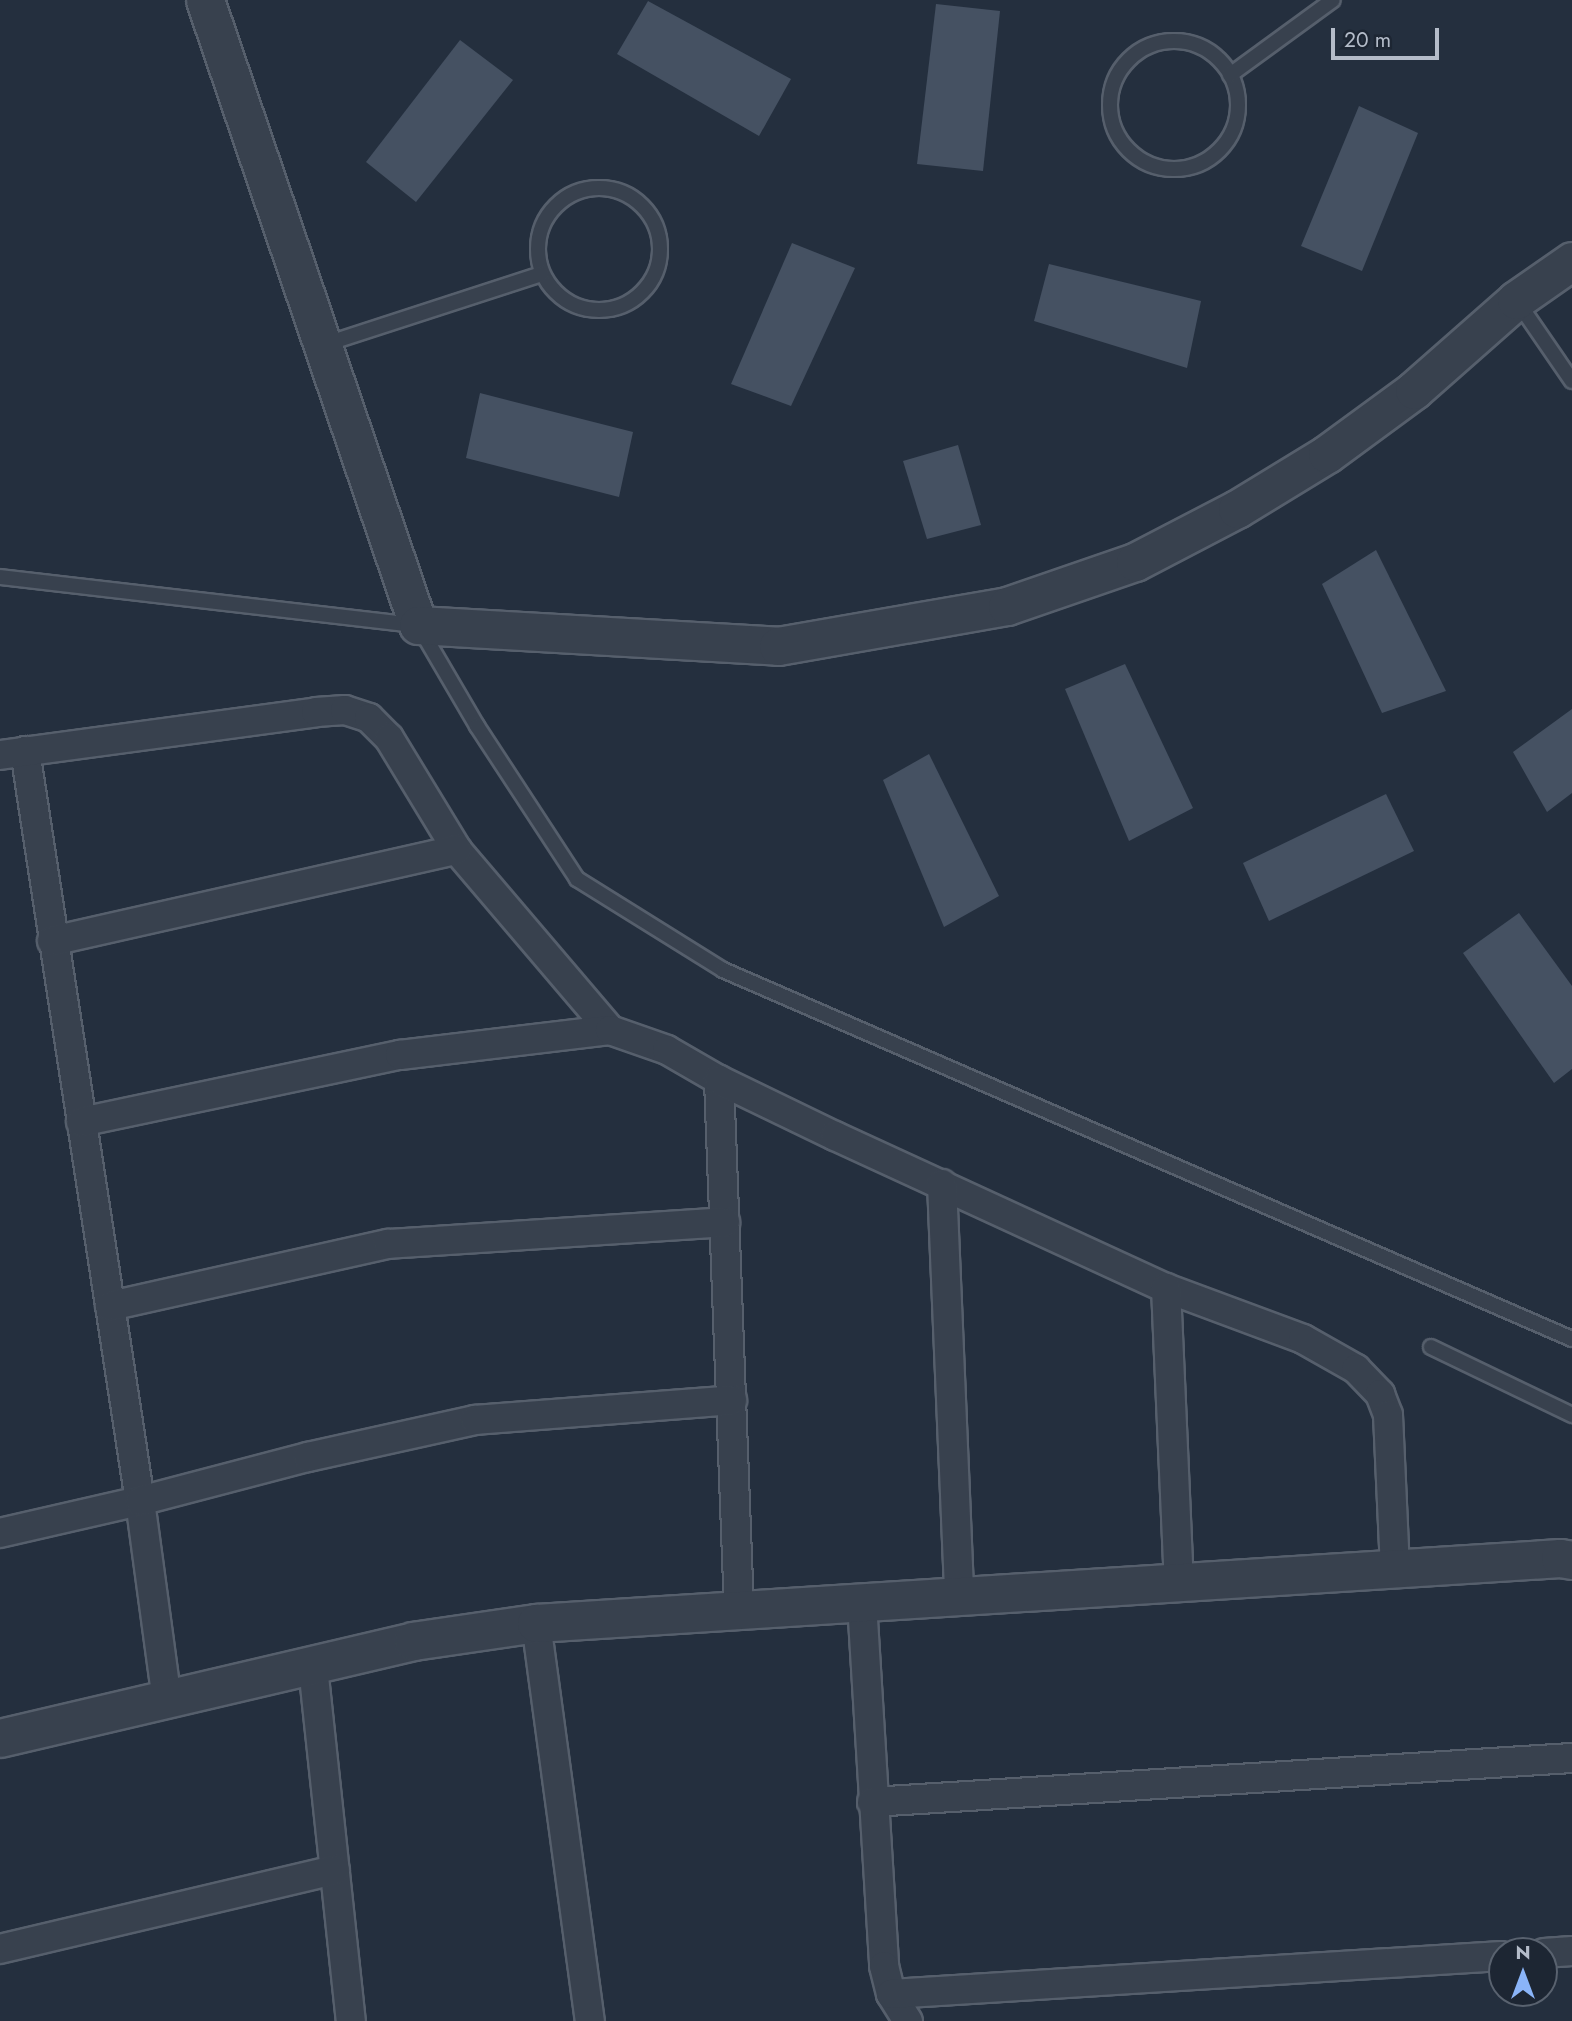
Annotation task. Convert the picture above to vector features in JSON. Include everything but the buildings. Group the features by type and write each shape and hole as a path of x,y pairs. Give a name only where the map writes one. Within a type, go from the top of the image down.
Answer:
{"street":[{"path":"205,0 418,625 778,646 1007,607 1135,562 1248,502 1327,454 1414,390 1516,300 1572,261"},
{"path":"167,1701 140,1501 52,941 12,753 345,710 369,718 389,738 457,850 610,1030"},
{"path":"52,941 457,850"},
{"path":"81,1122 400,1055 610,1030 667,1050 719,1080 1166,1288 1303,1339 1356,1369 1380,1394 1388,1415 1395,1569"},
{"path":"719,1080 739,1610"},
{"path":"942,1184 959,1596"},
{"path":"110,1306 388,1244 725,1222"},
{"path":"1166,1288 1179,1582"},
{"path":"0,1533 140,1501 308,1457 475,1420 732,1400"},
{"path":"0,1738 313,1667 413,1641 536,1623 1560,1558 1572,1560"},
{"path":"862,1603 884,1966 891,1994 908,2021"},
{"path":"536,1623 590,2021"},
{"path":"313,1667 351,2021"},
{"path":"872,1801 1572,1758"},
{"path":"0,1950 335,1870"},
{"path":"891,1994 1488,1957"}],"lane":[{"path":"1230,75 1333,0"},
{"path":"1179,41 1207,50 1230,75 1238,100 1236,123 1223,146 1203,162 1180,169 1151,166 1128,150 1113,126 1110,99 1113,82 1128,60 1150,45 1179,41"},
{"path":"604,187 632,196 648,211 660,236 658,268 650,285 630,303 609,310 581,309 557,295 542,274 537,243 548,214 562,199 583,189 604,187"},
{"path":"322,345 542,274"},
{"path":"1516,300 1572,381"},
{"path":"0,577 418,625 477,726 577,879 723,970 1572,1339"},
{"path":"1431,1347 1572,1415"}]}
